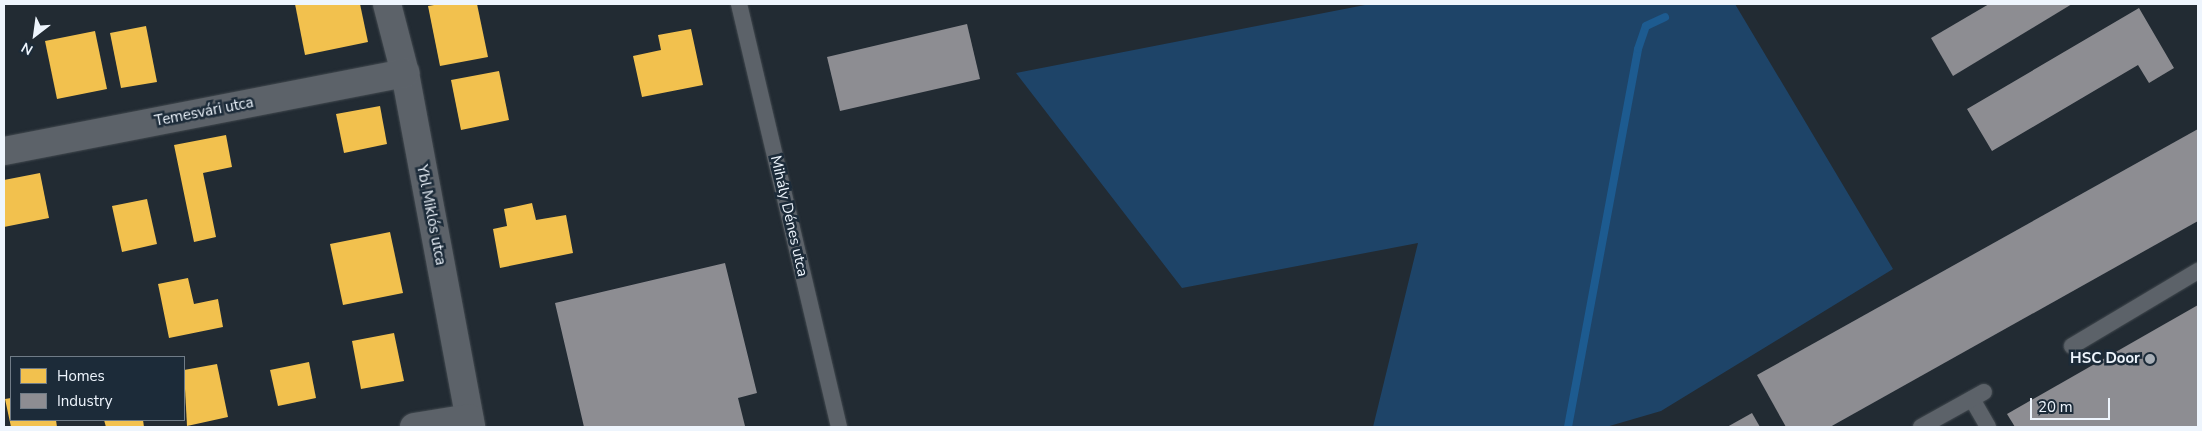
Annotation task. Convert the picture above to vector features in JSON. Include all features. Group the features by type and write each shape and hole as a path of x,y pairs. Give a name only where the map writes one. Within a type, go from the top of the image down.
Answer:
{"street":[{"name":"Ybl Miklós utca","path":"387,4 405,73 470,422"},
{"name":"Temesvári utca","path":"4,152 405,73"},
{"path":"414,427 470,422"}],"lane":[{"name":"Mihály Dénes utca","path":"738,4 839,427"},
{"path":"2072,346 2198,271"},
{"path":"1921,427 1978,395 1988,427"}],"shaded area":[{"path":"1370,4 1735,4 1893,269 1661,411 1606,427 1373,427 1418,243 1182,288 1016,73"}],"building: Homes":[{"path":"295,4 360,4 368,42 305,55"},
{"path":"440,4 477,4 488,57 440,66 428,6"},
{"path":"146,26 157,82 121,88 110,33"},
{"path":"691,29 703,85 642,97 633,56 661,50 658,35"},
{"path":"95,31 107,89 57,99 45,41"},
{"path":"499,71 509,120 461,130 451,80"},
{"path":"380,106 387,144 344,153 336,114"},
{"path":"226,135 232,167 203,173 216,237 194,242 174,145"},
{"path":"40,173 49,218 4,227 4,180"},
{"path":"147,199 157,244 122,252 112,206"},
{"path":"532,203 536,220 566,215 573,253 500,268 493,229 507,226 504,209"},
{"path":"390,232 403,293 343,305 330,244"},
{"path":"188,278 194,304 218,299 223,327 169,338 158,284"},
{"path":"394,333 404,381 361,389 352,341"},
{"path":"309,362 316,398 278,406 270,370"},
{"path":"217,364 228,417 187,426 185,370"},
{"path":"10,398 10,421 56,421 57,427 11,427 5,399"},
{"path":"104,421 143,421 144,427 106,427"}],"building: Industry":[{"path":"1989,4 2072,4 1953,76 1931,38"},
{"path":"2139,8 2174,68 2149,83 2138,65 1992,151 1967,109"},
{"path":"967,24 980,79 840,111 827,57"},
{"path":"2198,129 2198,221 1830,427 1786,427 1757,375"},
{"path":"725,263 757,393 738,398 745,426 584,427 555,303"},
{"name":"HSC Door","path":"2198,305 2198,426 2015,427 2007,414"},
{"path":"1752,413 1760,427 1727,427"}],"waterway":[{"path":"1568,427 1638,49 1646,26 1665,17"}],"place":[{"name":"HSC Door","path":"2150,359"}]}
